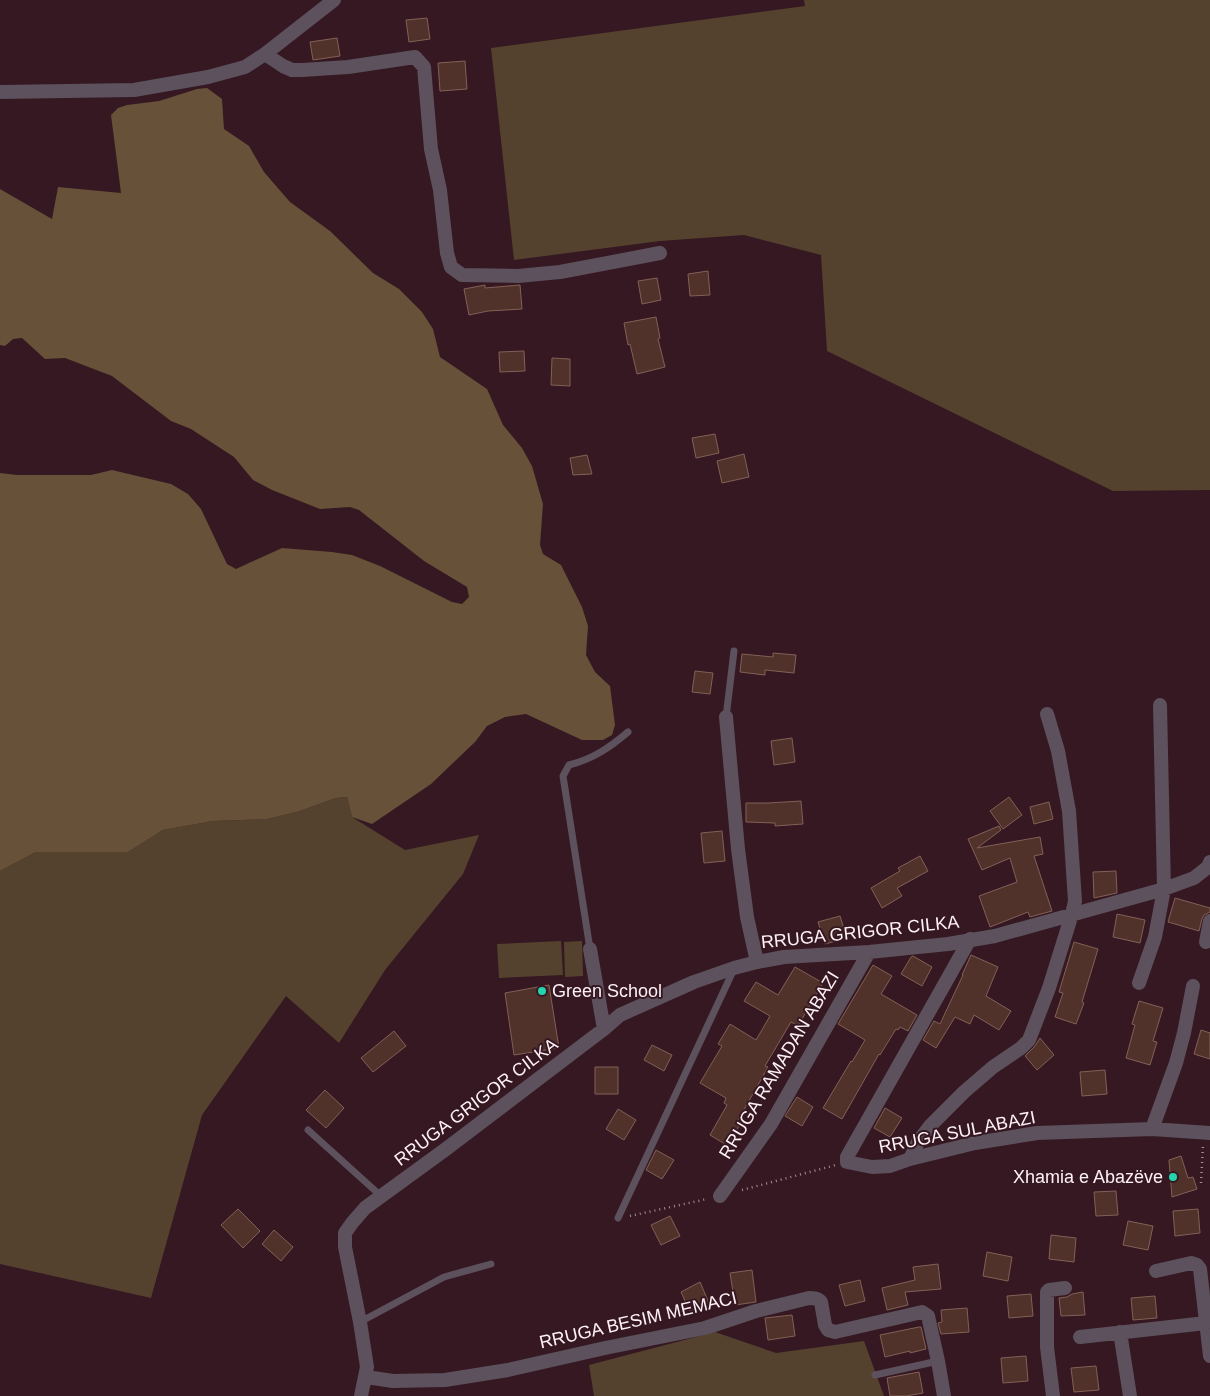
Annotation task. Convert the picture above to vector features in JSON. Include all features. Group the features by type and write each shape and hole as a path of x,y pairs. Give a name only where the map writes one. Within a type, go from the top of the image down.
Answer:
{"street":[{"path":"0,92 134,90 208,77 244,67 265,54 334,0"},
{"path":"265,54 292,70 348,67 415,57 424,67 431,149 440,190 447,253 451,267 462,275 518,276 560,272 660,253"},
{"path":"1139,983 1155,937 1164,889 1160,706"},
{"path":"910,1159 918,1142 930,1126 957,1098 993,1067 1021,1048 1029,1040 1049,988 1072,914 1075,901 1069,811 1058,751 1047,714"},
{"path":"726,717 738,849 747,917 757,962"},
{"name":"RRUGA GRIGOR CILKA","path":"360,1322 345,1247 346,1233 352,1223 365,1208 620,1016 694,982 734,968 784,957 869,952 948,944 995,936 1164,889 1194,878 1208,867 1210,862"},
{"path":"1206,942 1210,921"},
{"name":"RRUGA SUL ABAZI","path":"970,939 847,1160 848,1164 872,1167 890,1166 910,1159 975,1143 1036,1133 1152,1129 1207,1138"},
{"path":"590,949 604,1029"},
{"name":"RRUGA RAMADAN ABAZI","path":"720,1196 771,1124 869,952"},
{"path":"1152,1129 1176,1063 1193,986"},
{"path":"1156,1272 1191,1263 1197,1265 1200,1269 1210,1356"},
{"path":"1053,1396 1047,1347 1047,1292 1049,1290 1065,1288"},
{"name":"RRUGA BESIM MEMACI","path":"366,1377 394,1381 445,1380 508,1370 705,1328 756,1311 815,1298 821,1302 825,1325 828,1330 835,1332 922,1312 926,1313 938,1361 944,1396"},
{"path":"360,1322 367,1367 361,1396"},
{"path":"1080,1337 1206,1323"},
{"path":"1120,1332 1130,1396"}],"lane":[{"path":"726,717 734,651"},
{"path":"590,949 563,776 569,765 591,758 628,732"},
{"path":"618,1218 734,968"},
{"path":"308,1130 382,1197"},
{"path":"360,1322 444,1277 491,1264"},
{"path":"876,1375 938,1361"}],"path":[{"path":"1201,1183 1207,1138"}],"shaded area":[{"path":"804,0 1210,0 1210,490 1113,491 827,351 821,255 744,235 660,241 514,260 491,48 805,6"},
{"path":"207,88 222,99 224,129 249,146 264,172 290,202 330,231 373,273 399,289 422,312 433,329 440,357 487,389 503,425 522,448 532,466 543,504 540,545 543,554 561,565 582,607 588,626 586,655 595,672 610,686 615,725 612,735 603,740 582,740 526,714 505,717 487,726 475,742 431,784 372,824 352,817 347,797 336,798 297,812 267,819 213,821 163,830 128,852 36,852 0,871 0,473 17,475 91,475 112,470 171,484 188,494 201,509 227,564 236,569 282,548 332,552 352,555 380,566 452,602 462,604 469,597 467,587 424,561 359,510 350,507 320,509 272,490 253,480 234,457 191,429 171,421 112,376 65,358 45,359 22,338 13,339 5,346 0,345 0,189 52,219 58,187 121,193 111,115 118,108 127,105 159,101 197,89"},
{"path":"347,797 352,817 405,850 479,835 463,874 385,970 339,1043 286,996 202,1115 151,1298 0,1264 0,871 36,852 128,852 163,830 213,821 267,819 297,812 336,798"},
{"path":"561,941 563,975 499,978 497,944"},
{"path":"582,941 583,976 565,977 564,942"},
{"path":"715,1332 776,1353 864,1341 884,1396 594,1396 589,1365"}],"building":[{"path":"427,18 430,39 409,42 406,20"},
{"path":"337,38 340,56 313,60 310,42"},
{"path":"465,61 467,89 440,91 438,63"},
{"path":"708,271 710,295 690,296 688,274"},
{"path":"657,278 661,300 642,304 638,281"},
{"path":"485,285 485,288 520,285 522,309 488,311 469,315 464,289"},
{"path":"656,317 660,338 658,339 665,367 637,374 630,344 628,345 624,323"},
{"path":"524,351 525,371 500,372 499,352"},
{"path":"552,358 570,359 570,386 551,385"},
{"path":"715,434 719,453 696,458 692,438"},
{"path":"744,454 749,477 722,483 717,461"},
{"path":"587,455 592,474 573,475 570,458"},
{"path":"773,653 796,655 794,673 765,670 765,675 740,672 742,654 773,657"},
{"path":"695,671 713,673 710,694 692,692"},
{"path":"792,738 795,762 774,765 771,741"},
{"path":"1009,797 1022,815 1003,829 990,811"},
{"path":"801,801 803,824 775,826 775,823 746,822 746,803"},
{"path":"1049,802 1053,819 1034,824 1030,807"},
{"path":"999,826 1001,830 977,848 1040,837 1043,854 1034,856 1052,911 1030,917 1028,912 990,927 979,896 1017,882 1010,858 982,870 968,839"},
{"path":"722,831 725,861 704,863 701,833"},
{"path":"920,856 928,871 897,888 902,896 882,908 871,888 900,871 898,868"},
{"path":"1116,871 1117,893 1094,898 1093,872"},
{"path":"1175,898 1210,908 1210,912 1204,915 1202,919 1199,931 1168,922"},
{"path":"1117,914 1145,920 1140,943 1113,937"},
{"path":"840,916 847,938 825,944 818,922"},
{"path":"1074,942 1098,949 1082,1002 1084,1003 1076,1024 1055,1017 1063,993 1059,992"},
{"path":"971,955 998,967 986,996 1011,1011 999,1030 974,1015 970,1024 955,1017 936,1048 923,1040 934,1021 940,1024"},
{"path":"913,956 932,967 922,986 901,974"},
{"path":"873,965 892,976 881,994 917,1015 908,1031 900,1027 898,1030 896,1029 879,1054 842,1119 823,1108 865,1040 838,1024"},
{"path":"795,967 823,983 798,1026 791,1022 765,1066 768,1067 736,1124 739,1126 728,1146 710,1135 727,1105 724,1103 726,1098 700,1083 722,1046 718,1044 730,1024 756,1040 770,1016 744,1001 756,982 778,995"},
{"path":"549,985 559,1048 514,1055 505,993"},
{"path":"1139,1001 1163,1008 1153,1041 1157,1042 1150,1065 1126,1058 1135,1025 1132,1024"},
{"path":"1201,1030 1210,1033 1210,1059 1194,1054"},
{"path":"394,1031 406,1046 373,1072 361,1058"},
{"path":"1040,1038 1054,1055 1037,1070 1025,1056"},
{"path":"652,1045 672,1055 664,1071 644,1060"},
{"path":"595,1067 618,1067 618,1094 595,1094"},
{"path":"1105,1070 1107,1094 1082,1096 1080,1072"},
{"path":"325,1090 344,1108 326,1128 306,1110"},
{"path":"797,1097 813,1107 802,1126 785,1116"},
{"path":"885,1108 902,1118 890,1137 874,1128"},
{"path":"618,1109 636,1120 624,1140 606,1129"},
{"path":"656,1150 674,1160 662,1179 646,1170"},
{"path":"1181,1156 1188,1178 1193,1177 1197,1189 1172,1197 1169,1160"},
{"path":"1116,1191 1118,1215 1096,1216 1094,1192"},
{"path":"238,1209 260,1231 243,1248 221,1225"},
{"path":"1198,1209 1200,1233 1175,1236 1173,1211"},
{"path":"670,1216 680,1236 661,1245 651,1225"},
{"path":"1128,1221 1153,1226 1148,1250 1123,1245"},
{"path":"274,1230 293,1247 281,1261 262,1244"},
{"path":"1051,1235 1076,1238 1074,1262 1049,1259"},
{"path":"987,1252 1012,1257 1008,1281 983,1276"},
{"path":"938,1264 941,1289 905,1292 908,1305 887,1310 882,1288 915,1280 913,1267"},
{"path":"752,1270 756,1302 735,1305 730,1273"},
{"path":"860,1280 865,1301 845,1306 839,1285"},
{"path":"700,1282 709,1303 690,1312 681,1292"},
{"path":"1083,1292 1085,1315 1061,1316 1059,1298"},
{"path":"1031,1294 1033,1316 1009,1318 1007,1296"},
{"path":"1155,1296 1157,1318 1133,1320 1131,1298"},
{"path":"967,1308 969,1332 941,1334 938,1323 942,1322 941,1310"},
{"path":"792,1315 795,1336 768,1340 765,1318"},
{"path":"921,1327 926,1349 885,1357 880,1335"},
{"path":"1026,1356 1028,1381 1003,1383 1001,1358"},
{"path":"1096,1366 1099,1390 1074,1392 1071,1368"},
{"path":"919,1372 923,1393 890,1396 887,1378"}],"place":[{"name":"Green School","path":"542,991"},
{"name":"Xhamia e Abazëve","path":"1173,1177"}]}
